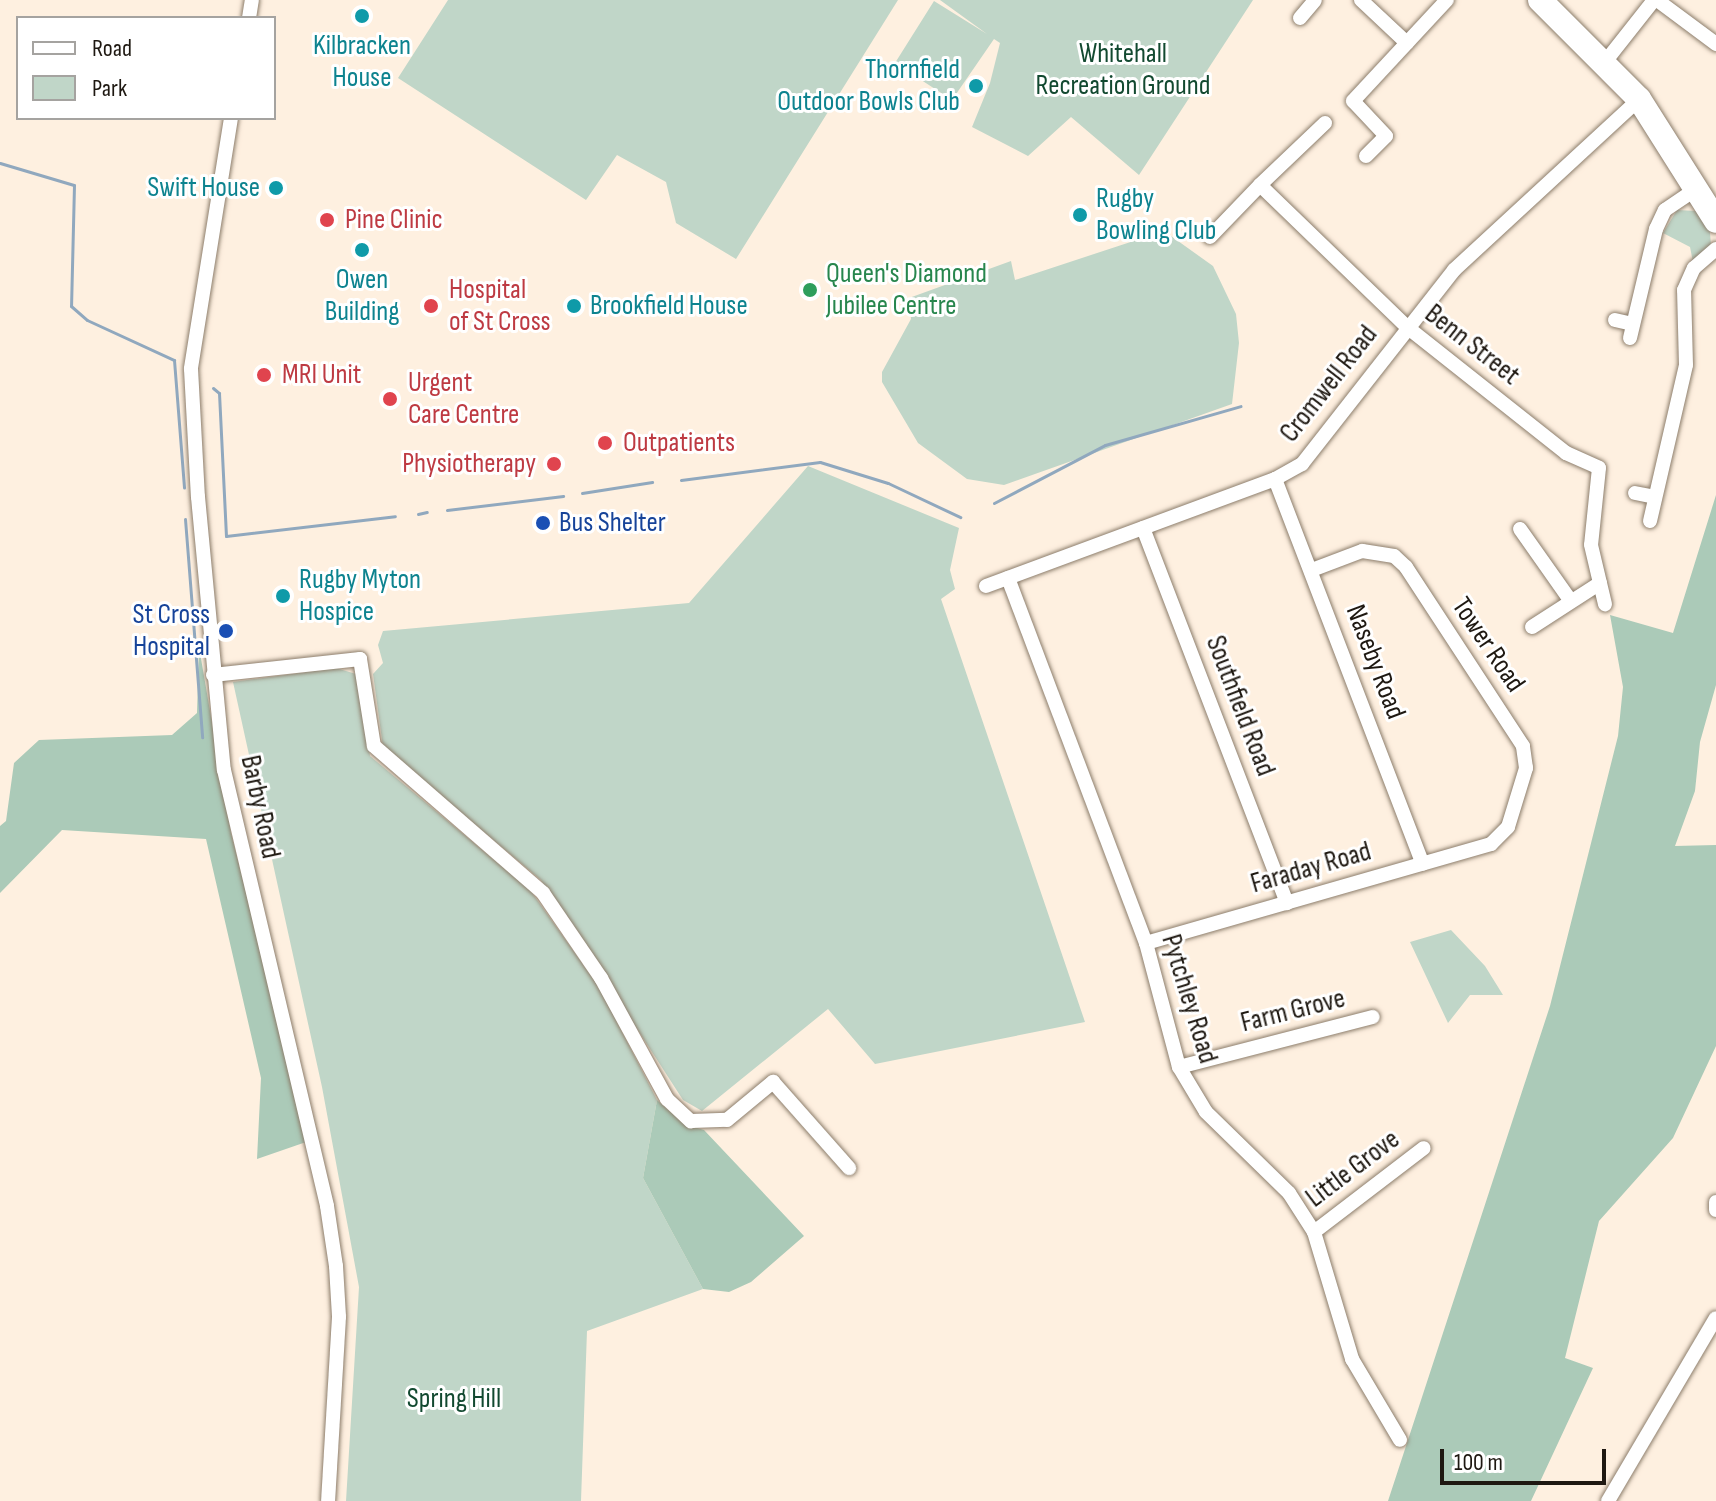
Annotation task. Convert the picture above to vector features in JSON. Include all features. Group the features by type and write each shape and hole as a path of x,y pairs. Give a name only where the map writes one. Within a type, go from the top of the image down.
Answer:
{"highway":[{"path":"1540,0 1639,99 1716,221"}],"street":[{"path":"1300,18 1315,0"},
{"path":"1361,0 1407,43"},
{"path":"1366,156 1386,136 1353,101 1447,0"},
{"path":"1605,62 1656,0 1716,44"},
{"name":"Cromwell Road","path":"986,586 1275,479 1312,455 1407,327 1454,270 1639,99"},
{"name":"Barby Road","path":"231,120 191,369 213,675 227,788 327,1206 336,1266 339,1317 328,1501"},
{"path":"1210,237 1325,123"},
{"name":"Benn Street","path":"1260,185 1407,327 1566,453 1599,468 1591,545 1600,583"},
{"path":"1615,320 1632,331 1656,229 1665,210 1698,188"},
{"path":"1650,521 1648,491 1686,365 1684,290 1694,268 1716,249"},
{"name":"Naseby Road","path":"1275,479 1423,864"},
{"name":"Southfield Road","path":"1143,528 1287,903"},
{"path":"1520,529 1570,600"},
{"name":"Tower Road","path":"1312,570 1362,551 1394,556 1517,735 1526,768 1508,827 1491,844"},
{"name":"Pytchley Road","path":"1008,578 1146,943 1179,1067 1206,1112 1289,1193 1314,1232 1352,1359 1400,1440"},
{"path":"1532,627 1600,583 1605,604"},
{"path":"213,675 360,659 374,746 543,893 601,978 667,1099 691,1121 727,1120 773,1082 849,1168"},
{"name":"Faraday Road","path":"1146,943 1491,844"},
{"name":"Farm Grove","path":"1179,1067 1373,1017"},
{"name":"Little Grove","path":"1314,1232 1424,1148"},
{"path":"1716,1202 1716,1210"},
{"path":"1608,1501 1716,1318"}],"green space":[{"path":"448,0 898,0 736,259 676,223 666,182 617,155 586,200 398,78"},
{"name":"Whitehall Recreation Ground","path":"940,0 1253,0 1139,175 1071,117 1028,156 972,127 990,83 1000,43 994,39 952,100 895,63 934,1 987,34"},
{"path":"1677,210 1696,211 1710,232 1711,246 1693,262 1690,247 1663,233"},
{"path":"1164,231 1213,266 1236,314 1239,343 1232,404 1004,485 967,479 918,443 882,382 882,372 911,319 909,298 1011,261 1015,280"},
{"path":"808,466 959,528 950,570 955,589 941,599 1085,1022 875,1064 828,1009 702,1111 683,1100 541,880 383,747 373,674 383,663 378,645 383,631 689,603"},
{"path":"1716,495 1716,685 1700,742 1695,791 1675,846 1716,845 1716,1046 1673,1138 1599,1221 1565,1358 1593,1368 1531,1501 1388,1501 1550,1006 1618,736 1623,687 1610,615 1673,633"},
{"path":"199,647 231,833 309,1141 257,1159 261,1078 206,839 62,830 0,893 0,826 6,821 14,763 39,740 172,735 197,713"},
{"name":"Spring Hill","path":"336,668 356,674 370,756 530,890 599,987 657,1100 643,1178 703,1289 587,1331 581,1501 346,1501 359,1287 322,1087 233,682"},
{"path":"1451,930 1485,966 1503,995 1470,995 1448,1023 1410,942"},
{"path":"657,1100 684,1124 704,1130 804,1236 751,1282 729,1292 703,1289 643,1178"}],"waterway":[{"path":"0,163 74,185 71,306 87,320 174,360 184,488"},
{"path":"213,388 219,393 226,536 395,516"},
{"path":"994,503 1105,445 1241,406"},
{"path":"681,480 820,462 888,483 960,517"},
{"path":"582,493 652,482"},
{"path":"447,510 563,496"},
{"path":"418,514 427,512"},
{"path":"185,519 202,737"}],"place":[{"name":"Kilbracken House","path":"362,16"},
{"name":"Thornfield Outdoor Bowls Club","path":"976,86"},
{"name":"Swift House","path":"276,188"},
{"name":"Rugby Bowling Club","path":"1080,215"},
{"name":"Pine Clinic","path":"327,220"},
{"name":"Owen Building","path":"362,250"},
{"name":"Queen's Diamond Jubilee Centre","path":"810,290"},
{"name":"Hospital of St Cross","path":"431,306"},
{"name":"Brookfield House","path":"574,306"},
{"name":"MRI Unit","path":"264,375"},
{"name":"Urgent Care Centre","path":"390,399"},
{"name":"Outpatients","path":"605,443"},
{"name":"Physiotherapy","path":"554,464"},
{"name":"Bus Shelter","path":"543,523"},
{"name":"Rugby Myton Hospice","path":"283,596"},
{"name":"St Cross Hospital","path":"226,631"}]}
